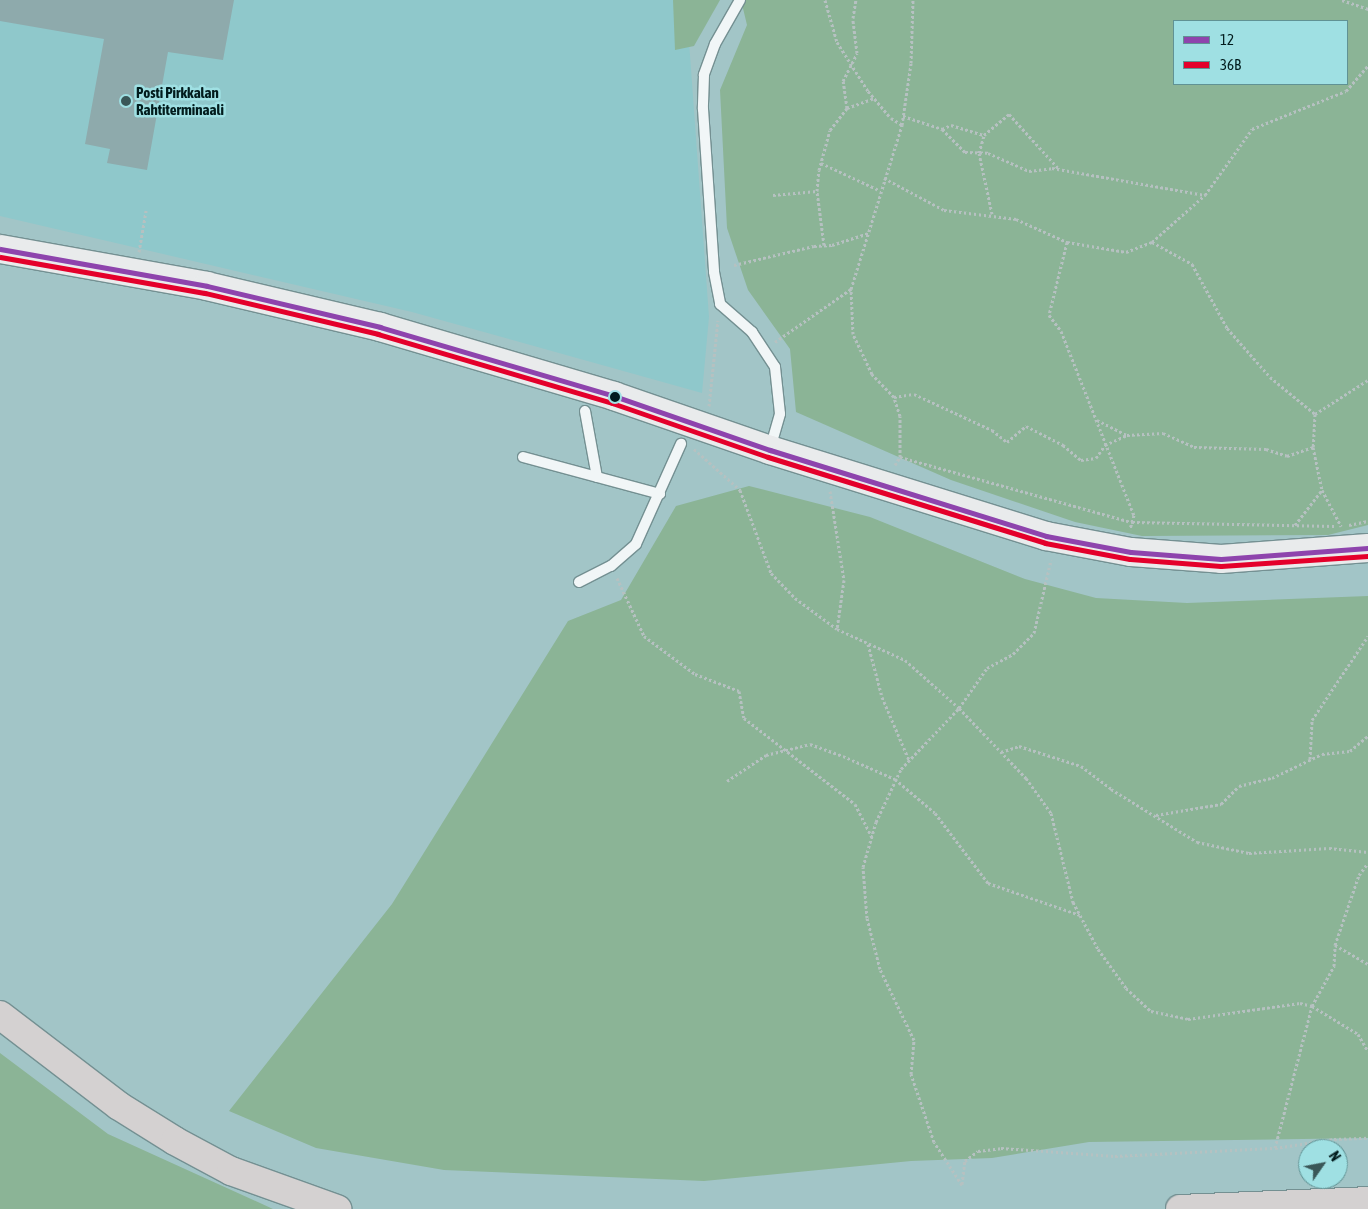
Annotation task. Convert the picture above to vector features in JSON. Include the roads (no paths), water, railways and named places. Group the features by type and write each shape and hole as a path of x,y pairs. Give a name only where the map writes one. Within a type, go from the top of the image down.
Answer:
{"highway":[{"path":"0,1015 119,1106 175,1141 231,1171 337,1209"},
{"path":"1180,1209 1368,1201"}],"main road":[{"path":"0,249 198,284 380,327 614,396 770,450 1046,536 1131,552 1221,559 1368,548"}],"lane":[{"path":"740,0 715,44 704,75 703,108 714,272 720,304 752,332 776,367 780,390 780,414 770,450"},
{"path":"585,411 597,477"},
{"path":"579,582 611,566 636,544 681,444"},
{"path":"523,457 660,494"}],"place":[{"name":"Posti Pirkkalan Rahtiterminaali","path":"126,101"}]}
